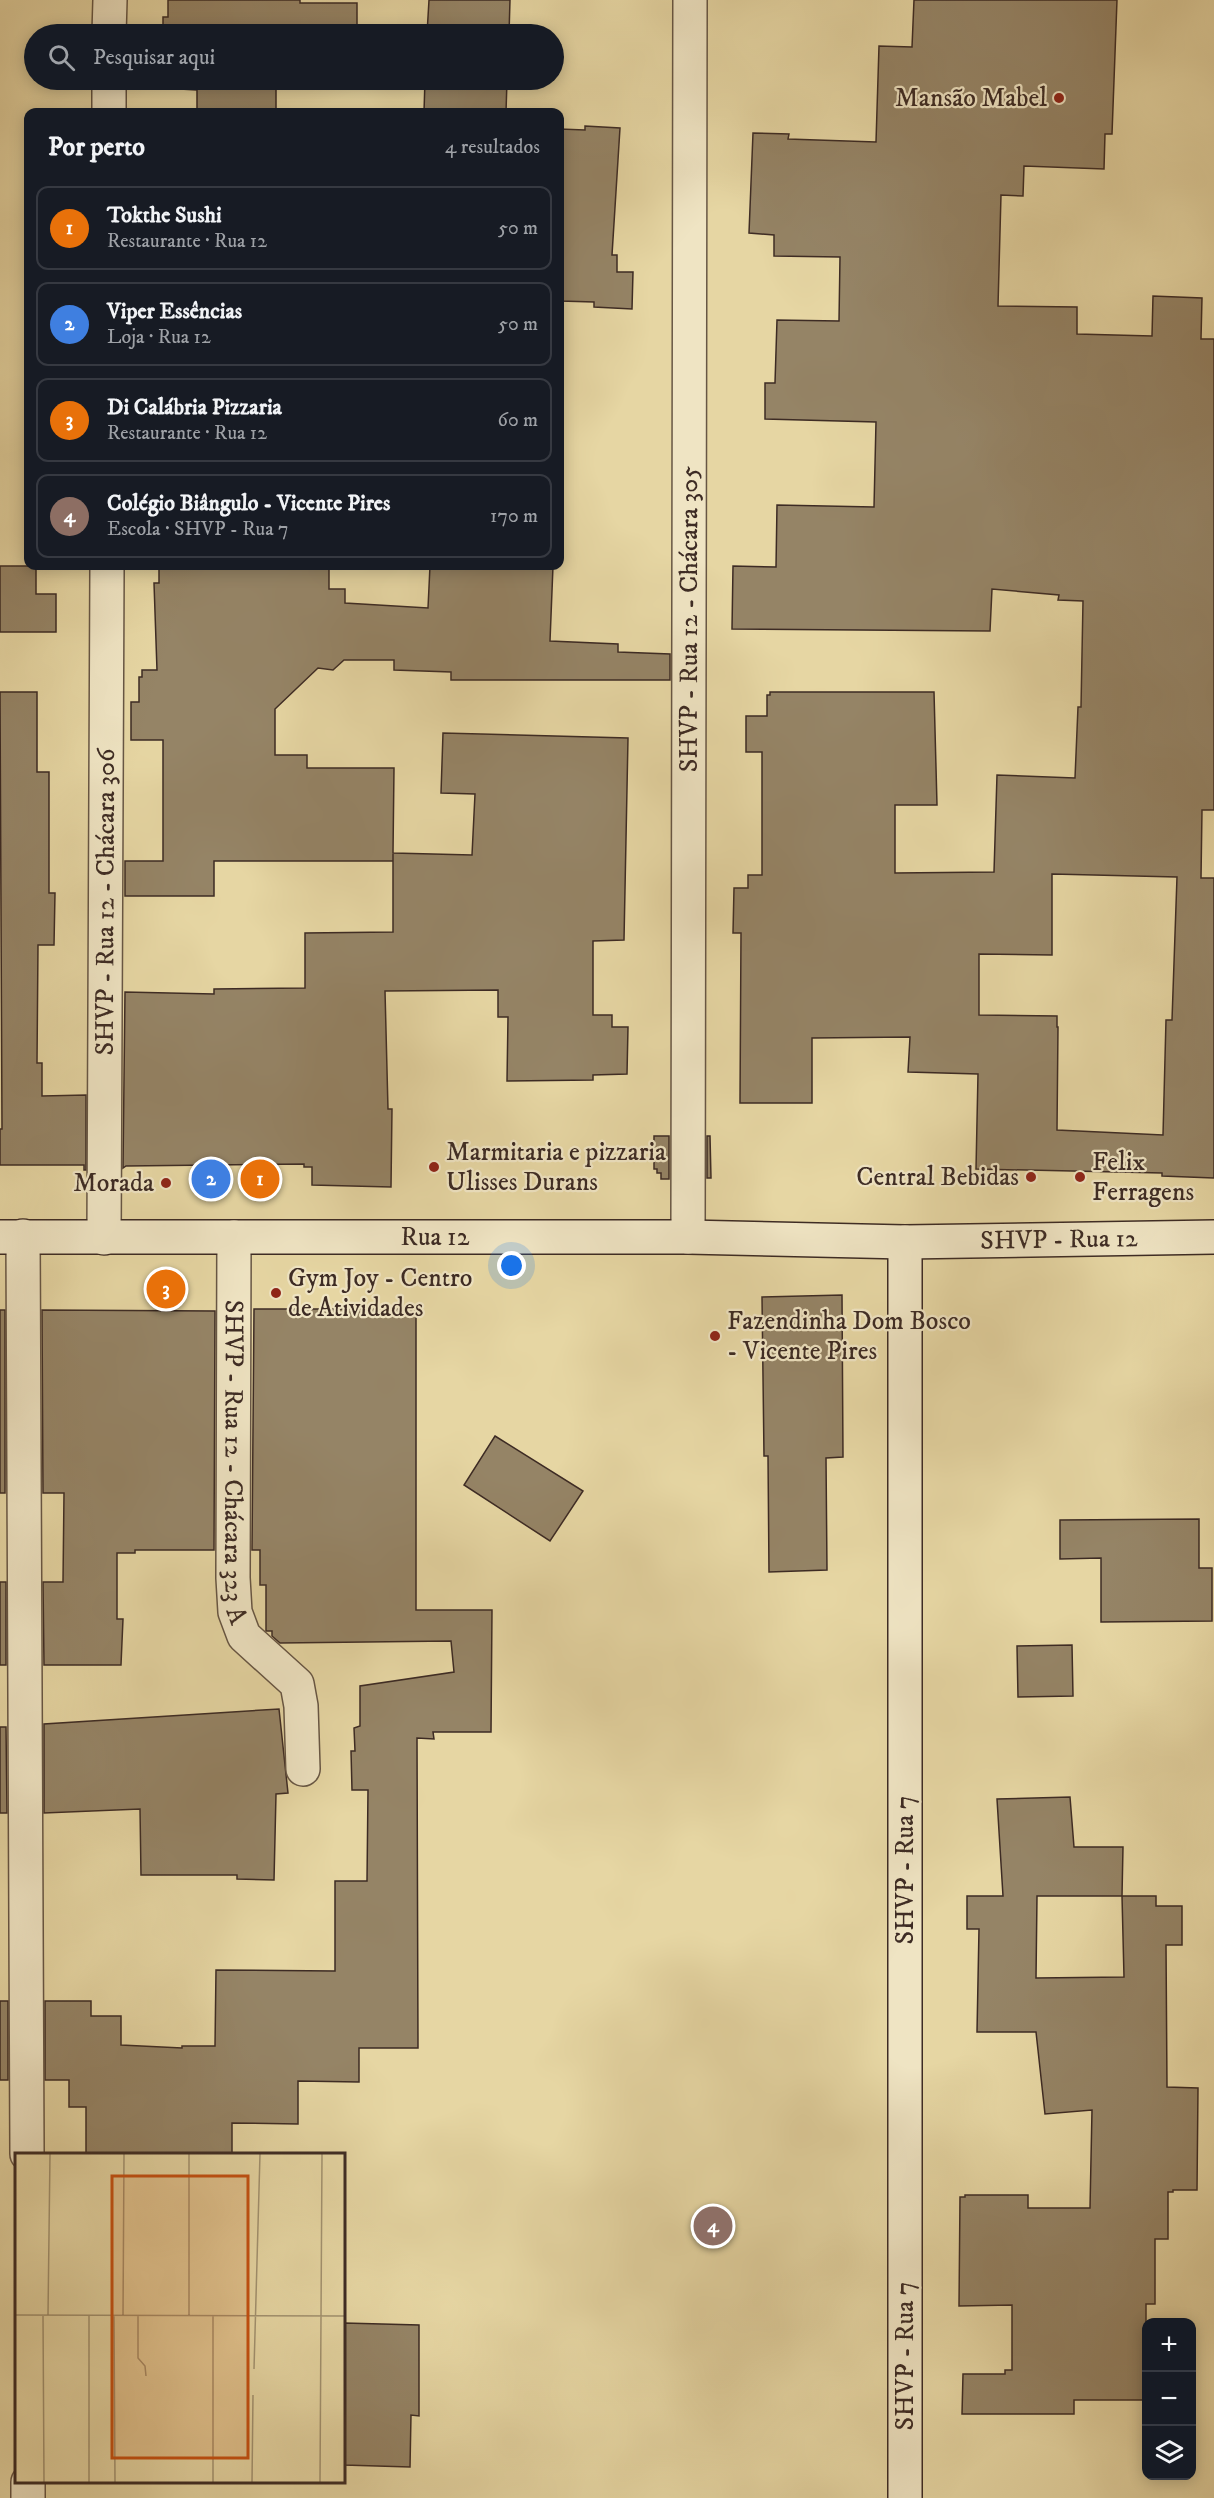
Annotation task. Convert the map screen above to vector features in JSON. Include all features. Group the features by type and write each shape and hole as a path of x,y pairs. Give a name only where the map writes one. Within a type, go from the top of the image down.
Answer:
{"street":[{"path":"110,0 110,24"},
{"name":"SHVP - Rua 12 - Chácara 305","path":"688,1237 690,0"},
{"path":"109,90 109,108"},
{"name":"SHVP - Rua 12 - Chácara 306","path":"104,1238 107,570"},
{"path":"12,1236 27,2153"},
{"name":"Rua 12","path":"12,1236 104,1238 688,1237 905,1242"},
{"name":"SHVP - Rua 12 - Chácara 323 A","path":"234,1237 233,1578 236,1612 244,1636 297,1684 301,1706 303,1769"},
{"name":"SHVP - Rua 12","path":"905,1242 1214,1237"},
{"name":"SHVP - Rua 7","path":"905,1242 905,2498"}],"building":[{"path":"168,0 300,0 300,3 357,3 357,24 163,24 163,17 168,17"},
{"path":"429,0 510,0 509,24 428,24"},
{"path":"914,0 1117,0 1112,134 1105,134 1104,169 1024,166 1023,196 1001,195 998,306 1077,307 1077,334 1152,336 1153,296 1202,298 1201,339 1214,339 1214,810 1202,810 1201,878 1214,878 1214,1178 1162,1176 1162,1173 976,1169 978,1074 908,1072 910,1037 812,1038 812,1103 740,1103 741,933 733,933 734,888 748,888 748,875 762,875 762,752 746,752 746,716 767,716 767,695 770,695 770,692 934,692 937,805 895,805 895,873 994,872 997,775 1075,778 1078,707 1081,707 1083,601 1058,600 1059,595 992,589 990,631 732,629 733,566 776,567 777,505 874,507 876,422 765,419 765,383 775,383 777,320 839,321 840,257 774,256 774,235 749,233 753,133 789,134 788,139 876,142 879,46 912,47","holes":["1052,874 1177,877 1172,1020 1166,1020 1163,1135 1057,1130 1057,1016 979,1015 979,954 1052,955"]},
{"path":"197,90 276,90 276,108 197,108"},
{"path":"425,90 507,90 506,108 424,108"},
{"path":"585,126 620,128 612,255 617,255 617,272 633,272 632,309 594,307 594,302 564,301 564,129 585,130"},
{"path":"0,566 24,566 24,570 36,570 36,594 56,594 56,632 0,632"},
{"path":"159,570 329,570 329,589 345,589 345,603 428,608 430,570 553,570 550,641 618,644 618,652 670,654 670,680 451,680 451,672 394,670 394,660 344,660 333,670 318,668 275,709 275,755 307,755 307,768 394,768 393,853 472,855 475,794 441,793 443,733 628,738 624,940 593,941 593,1015 612,1015 612,1027 628,1027 627,1074 593,1075 593,1080 507,1081 508,1017 498,1017 498,990 385,991 388,1109 392,1109 391,1187 312,1185 312,1167 304,1167 304,1164 126,1166 123,1168 125,992 214,994 214,989 305,988 305,933 393,932 393,861 214,861 214,896 125,896 125,861 163,861 163,740 131,740 131,702 139,702 139,677 142,677 142,670 157,670 154,583 159,583"},
{"path":"0,692 37,692 37,772 49,772 49,893 55,893 54,945 38,945 37,1063 42,1063 42,1096 86,1095 86,1170 84,1170 84,1165 0,1165 0,1129 2,1129"},
{"path":"654,1136 669,1136 669,1179 661,1179 661,1173 657,1173 657,1169 654,1169"},
{"path":"707,1136 710,1136 711,1178 707,1178"},
{"path":"842,1295 843,1457 826,1458 827,1570 769,1572 768,1456 764,1456 762,1297"},
{"path":"254,1309 416,1309 416,1610 492,1610 491,1732 433,1732 434,1739 417,1738 418,2048 359,2048 359,2082 298,2081 298,2124 232,2123 232,2153 86,2153 86,2107 69,2107 69,2080 45,2080 45,2001 91,2001 91,2016 121,2016 121,2045 182,2048 182,2046 215,2046 216,1970 335,1971 335,1881 367,1881 368,1790 352,1790 351,1751 355,1751 354,1728 360,1726 360,1686 454,1672 451,1641 280,1643 272,1636 272,1631 266,1631 266,1585 260,1585 260,1550 252,1550"},
{"path":"0,1310 5,1310 5,1493 0,1493"},
{"path":"42,1310 215,1311 214,1550 135,1550 135,1553 117,1553 117,1619 123,1619 121,1665 44,1665 43,1582 63,1582 64,1493 43,1493"},
{"path":"495,1436 583,1491 550,1541 464,1485"},
{"path":"1199,1519 1199,1568 1212,1568 1212,1621 1101,1622 1101,1558 1060,1559 1060,1520"},
{"path":"0,1582 6,1582 6,1665 0,1665"},
{"path":"1072,1645 1073,1696 1018,1697 1017,1646"},
{"path":"279,1709 288,1793 276,1794 274,1880 237,1879 237,1875 141,1875 140,1809 44,1813 44,1724"},
{"path":"0,1727 6,1727 7,1813 0,1813"},
{"path":"1070,1797 1074,1847 1123,1847 1122,1896 1156,1896 1156,1906 1182,1906 1182,1945 1166,1945 1167,2087 1198,2088 1197,2190 1168,2192 1168,2239 1155,2239 1155,2304 1146,2304 1146,2318 1142,2318 1142,2400 1074,2400 1074,2414 962,2414 963,2374 1005,2374 1005,2370 1012,2370 1012,2305 959,2306 960,2197 965,2197 965,2195 1028,2195 1028,2208 1090,2208 1092,2110 1045,2114 1036,2032 977,2032 979,1929 967,1929 967,1896 1003,1896 997,1799","holes":["1037,1896 1122,1896 1124,1977 1036,1978"]},
{"path":"0,2001 8,2001 8,2080 0,2080"},
{"path":"345,2323 419,2325 419,2416 411,2415 410,2467 345,2465"}],"place":[{"name":"Mansão Mabel","path":"1059,98"},
{"name":"Marmitaria e pizzaria Ulisses Durans","path":"434,1167"},
{"name":"Central Bebidas","path":"1031,1177"},
{"name":"Felix Ferragens","path":"1080,1177"},
{"name":"Viper Essências","path":"211,1179"},
{"name":"Tokthe Sushi","path":"260,1179"},
{"name":"Morada","path":"166,1183"},
{"name":"Di Calábria Pizzaria","path":"166,1289"},
{"name":"Gym Joy - Centro de Atividades","path":"276,1293"},
{"name":"Fazendinha Dom Bosco - Vicente Pires","path":"715,1336"},
{"name":"Colégio Biângulo - Vicente Pires","path":"713,2226"}]}
